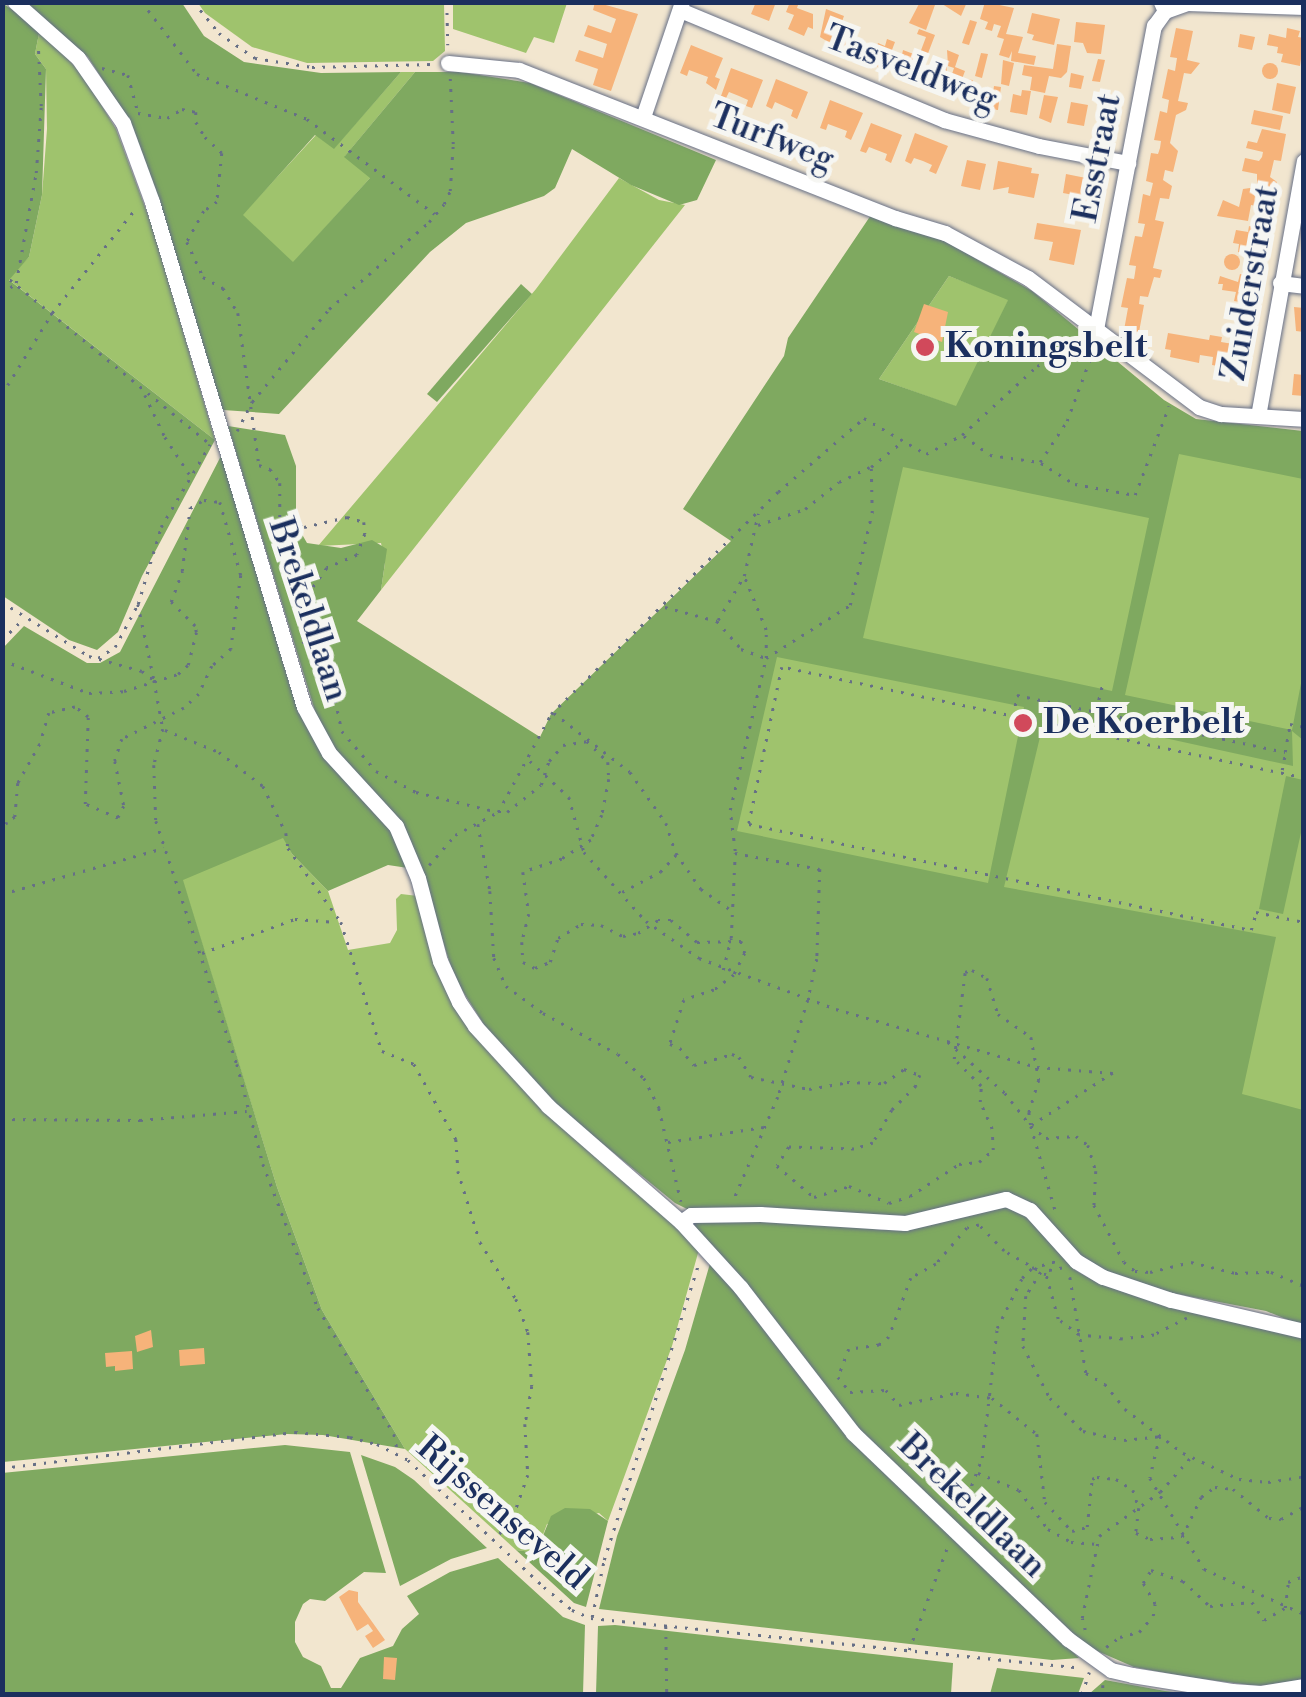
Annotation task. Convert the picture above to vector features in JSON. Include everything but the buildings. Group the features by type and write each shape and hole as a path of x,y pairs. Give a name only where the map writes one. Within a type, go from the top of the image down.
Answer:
{"street":[{"name":"Brekeldlaan","path":"15,2 78,58 123,123 152,202 304,707 330,754 396,826 418,878 440,961 458,1002 475,1026 548,1106 681,1222 709,1252 853,1432 1045,1620 1102,1668 1232,1692 1304,1686"},
{"path":"1163,7 1187,3 1304,7"},
{"path":"643,117 681,6"},
{"name":"Tasveldweg","path":"681,6 944,120 1039,146 1128,163"},
{"name":"Esstraat","path":"1096,329 1154,26 1163,7"},
{"name":"Turfweg","path":"448,63 519,70 878,211 945,232 1028,278 1199,407 1221,414 1304,419"},
{"name":"Zuiderstraat","path":"1258,416 1304,162"},
{"path":"1280,284 1304,286"},
{"path":"681,1222 691,1215 728,1215 905,1223 1006,1200 1030,1210 1067,1252 1092,1272 1153,1295 1304,1331"}],"path":[{"path":"142,2 197,74 306,119 436,215"},
{"path":"194,2 238,49 278,64 448,63"},
{"path":"2,273 143,391 229,455 252,402 329,309 436,215 450,191 453,144 447,2"},
{"path":"2,294 16,283 39,150 38,42 44,24"},
{"path":"78,58 92,67 128,75 133,106 147,116 167,118 190,108 196,112 196,122 205,137 222,153 221,192 217,202 204,211 187,242 203,276 223,288 238,313 259,465 270,469 280,483 280,519 304,527 346,517 364,522 365,534 356,555 326,568 300,605 302,641 331,680 342,731 376,772 416,792 498,812 508,812 531,795 546,775 557,748 587,741 608,762 610,780 602,815 582,847 562,859 523,872 529,914 522,942 523,962 535,968 550,962 558,938 581,924 601,926 622,936 671,920 696,942 731,938 745,946 734,975 714,990 684,1000 670,1044 680,1048 694,1066 732,1054 739,1057 751,1077 783,1085 824,1088 847,1082 884,1083 904,1069 920,1075 916,1086 892,1110 873,1142 854,1148 789,1147 777,1166 814,1198 849,1186 889,1203 898,1202 942,1172 979,1162 993,1150 992,1129 980,1102 981,1086 960,1069 955,1049 965,972 972,970 986,978 998,1014 1031,1037 1037,1067 1030,1126 1056,1216"},
{"path":"2,394 52,312 133,209 152,202"},
{"path":"418,878 455,835 498,812 553,712 758,513 864,418 926,454 962,435 1036,366 1064,353 1093,350 1067,421 1040,462"},
{"path":"143,391 164,437 191,476"},
{"path":"962,435 990,455 1040,462 1076,484 1135,495 1159,423 1177,391"},
{"path":"757,526 805,509 839,482 871,467 903,441"},
{"path":"96,658 115,647 138,604 162,527 210,444"},
{"path":"766,658 850,606 872,513 871,467"},
{"path":"2,660 89,693 124,690 184,670 196,626 171,602 182,571 190,508 204,500 220,502 241,575 235,643 212,666 199,694 162,721 122,739 117,748 124,806 118,818 85,804 88,717 75,707 49,713 40,744 18,783 16,817 7,822 2,836"},
{"path":"717,621 744,576 758,513"},
{"path":"723,970 731,938 735,853 730,810 766,658 766,630 744,576"},
{"path":"2,602 96,658 142,671 154,680"},
{"path":"138,604 163,729 156,745 156,822 263,1164 318,1308 394,1434 398,1454"},
{"path":"662,606 717,621 741,649 766,658"},
{"path":"2,640 25,617"},
{"path":"1304,778 782,667 748,824 1251,930 1256,912 1304,922"},
{"path":"1096,712 1103,682"},
{"path":"1012,717 1018,695 1286,752"},
{"path":"553,712 630,772 666,823 676,854 700,890 732,910"},
{"path":"1282,774 1290,724 1304,726"},
{"path":"163,729 219,752 263,786 286,833 288,848 340,922 380,1046 388,1056 414,1064 456,1139 458,1171 480,1242 516,1299 528,1332 532,1386 525,1424 528,1475 514,1515 494,1541"},
{"path":"529,760 569,797 582,847 620,892 652,925 723,970 808,1000 1037,1067 1113,1074 1030,1126"},
{"path":"478,822 490,891 494,958 506,986 644,1078 659,1108 680,1185 681,1222"},
{"path":"2,894 166,848"},
{"path":"728,1215 783,1085 808,1000 817,959 820,869 735,853"},
{"path":"620,892 660,872 676,854"},
{"path":"200,953 296,919 340,922"},
{"path":"947,1041 1005,1093 1030,1126 1046,1138 1076,1136 1088,1145 1096,1171 1094,1206 1124,1262 1135,1270 1198,1262 1235,1273 1271,1272 1304,1286"},
{"path":"2,1119 140,1120 248,1110"},
{"path":"668,1142 766,1126"},
{"path":"1182,1537 1162,1540 1136,1533 1139,1508 1134,1490 1116,1479 1097,1477 1092,1480 1087,1527 1072,1531 1045,1502 1037,1434 990,1398 956,1393 899,1405 886,1390 850,1392 840,1381 839,1369 849,1349 880,1345 889,1336 911,1278 936,1264 967,1228 986,1228 1004,1251 1046,1275 1058,1319 1078,1334 1122,1338 1154,1335 1197,1312 1217,1310"},
{"path":"592,1618 604,1560 696,1264 709,1252"},
{"path":"909,1650 977,1473 997,1328 1009,1298 1032,1268 1067,1258 1086,1373 1105,1384 1125,1408 1160,1436 1191,1457 1239,1478 1268,1482 1304,1476"},
{"path":"1068,1268 1041,1272 1026,1296 1023,1346 1050,1398 1082,1431 1124,1440 1160,1436"},
{"name":"Rijssenseveld","path":"2,1468 295,1432 350,1437 398,1454 572,1610 592,1618 1102,1668"},
{"path":"1160,1436 1150,1478 1204,1569 1304,1614"},
{"path":"1086,1631 1082,1618 1099,1536 1160,1492 1191,1457"},
{"path":"977,1473 1019,1490 1048,1529 1071,1542 1098,1544"},
{"path":"1182,1537 1201,1496 1215,1487 1233,1490 1274,1519 1304,1506"},
{"path":"1103,1694 1102,1668 1108,1644 1139,1632 1153,1616 1155,1604 1143,1583 1151,1570 1183,1581 1210,1606 1252,1602 1264,1620 1285,1608"},
{"path":"1285,1608 1288,1582 1304,1576"},
{"path":"666,1624 667,1694"},
{"path":"1082,1694 1102,1668"}],"green space":[{"path":"453,2 567,3 554,43 534,37 526,53 453,29"},
{"path":"2,3 40,28 35,54 46,69 42,195 29,257 9,280 215,440 142,576 118,632 97,650 69,640 3,596"},
{"path":"25,3 182,3 204,36 244,62 321,73 401,72 334,149 315,135 243,215 293,262 370,178 344,157 415,72 460,72 530,83 716,160 697,200 679,205 631,185 572,149 555,188 544,196 466,223 430,252 279,414 223,410 123,111 88,57"},
{"path":"198,3 444,3 445,51 433,61 307,63 252,47 205,13"},
{"path":"40,28 84,77 116,129 152,226 215,440 8,279 29,257 42,195 47,129 46,69 35,54"},
{"path":"401,72 415,72 345,156 371,177 293,263 242,215 316,135 334,148"},
{"path":"619,178 659,200 685,205 381,590 385,563 381,543 318,546 536,289"},
{"path":"871,215 945,241 1032,291 1164,400 1196,419 1303,431 1303,479 1179,454 1125,695 1292,730 1303,673 1303,740 1292,731 1293,766 1046,712 1004,887 1276,937 1242,1094 1303,1110 1303,1326 1266,1311 1125,1284 1082,1259 1036,1207 1009,1195 918,1216 691,1211 675,1203 548,1099 492,1037 455,979 411,841 394,813 335,751 319,724 228,426 285,435 296,466 296,524 307,543 341,548 372,540 387,549 381,590 357,621 540,737 551,714 731,541 683,509 784,356 788,338","holes":["949,276 1008,300 956,406 879,379","903,467 1149,518 1112,691 863,638","777,657 1024,707 988,883 737,831"]},
{"path":"949,276 1009,299 957,407 879,379"},
{"path":"521,284 532,294 437,402 427,394"},
{"name":"De Koerbelt","path":"1172,433 1303,461 1303,1134 723,839 760,648 889,451"},
{"path":"222,454 290,686 394,836 408,868 388,865 328,891 292,854 283,838 183,880 277,1187 322,1310 405,1449 323,1435 287,1434 3,1462 2,649 24,626 87,663 100,663 120,652"},
{"path":"1286,776 1303,780 1304,819 1283,914 1259,909"},
{"path":"284,837 292,854 328,891 348,950 390,943 397,930 396,899 401,894 418,896 444,986 700,1246 672,1346 608,1521 599,1513 547,1524 538,1548 531,1552 516,1550 405,1449 322,1310 277,1187 182,879"},
{"path":"1011,1205 1040,1225 1073,1269 1100,1284 1303,1335 1303,1680 1258,1686 1187,1677 1134,1667 1088,1647 873,1447 695,1233 691,1221 804,1220 881,1230"},
{"path":"711,1260 833,1419 1079,1658 1052,1660 599,1609 617,1536 685,1350"},
{"path":"285,1445 350,1452 386,1573 364,1572 325,1601 310,1599 303,1604 295,1622 295,1642 303,1657 321,1666 331,1688 341,1688 360,1658 393,1646 402,1629 419,1614 407,1596 450,1572 498,1558 563,1617 585,1625 583,1694 3,1694 2,1473"},
{"path":"361,1455 395,1467 414,1480 487,1548 451,1559 400,1586"},
{"path":"565,1508 590,1509 608,1521 586,1607 574,1603 516,1550 531,1552 538,1548 551,1516"},
{"path":"598,1626 953,1663 951,1694 596,1694"},
{"path":"997,1668 1084,1678 1078,1694 990,1694"},
{"path":"1105,1680 1165,1691 1190,1694 1089,1694"}],"place":[{"name":"Koningsbelt","path":"925,347"},
{"name":"De Koerbelt","path":"1023,723"}]}
